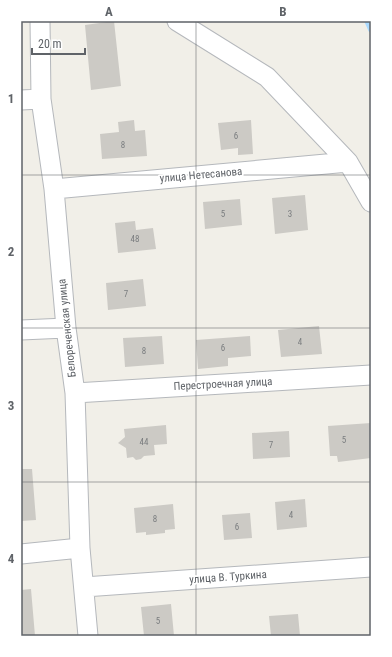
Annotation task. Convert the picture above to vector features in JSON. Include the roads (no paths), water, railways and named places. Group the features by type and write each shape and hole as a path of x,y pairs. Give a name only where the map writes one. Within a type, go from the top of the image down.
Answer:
{"street":[{"name":"Белореченская улица","path":"40,21 41,99 54,189 66,328 74,393 80,548 88,636"},
{"path":"177,21 267,78 348,162 371,202"},
{"path":"21,100 41,99"},
{"name":"улица Нетесанова","path":"54,189 348,162"},
{"path":"21,330 66,328"},
{"name":"Перестроечная улица","path":"74,393 371,375"},
{"path":"21,554 80,548"},
{"name":"улица В. Туркина","path":"84,587 371,567"}],"waterway":[{"path":"367,21 371,30"}]}
